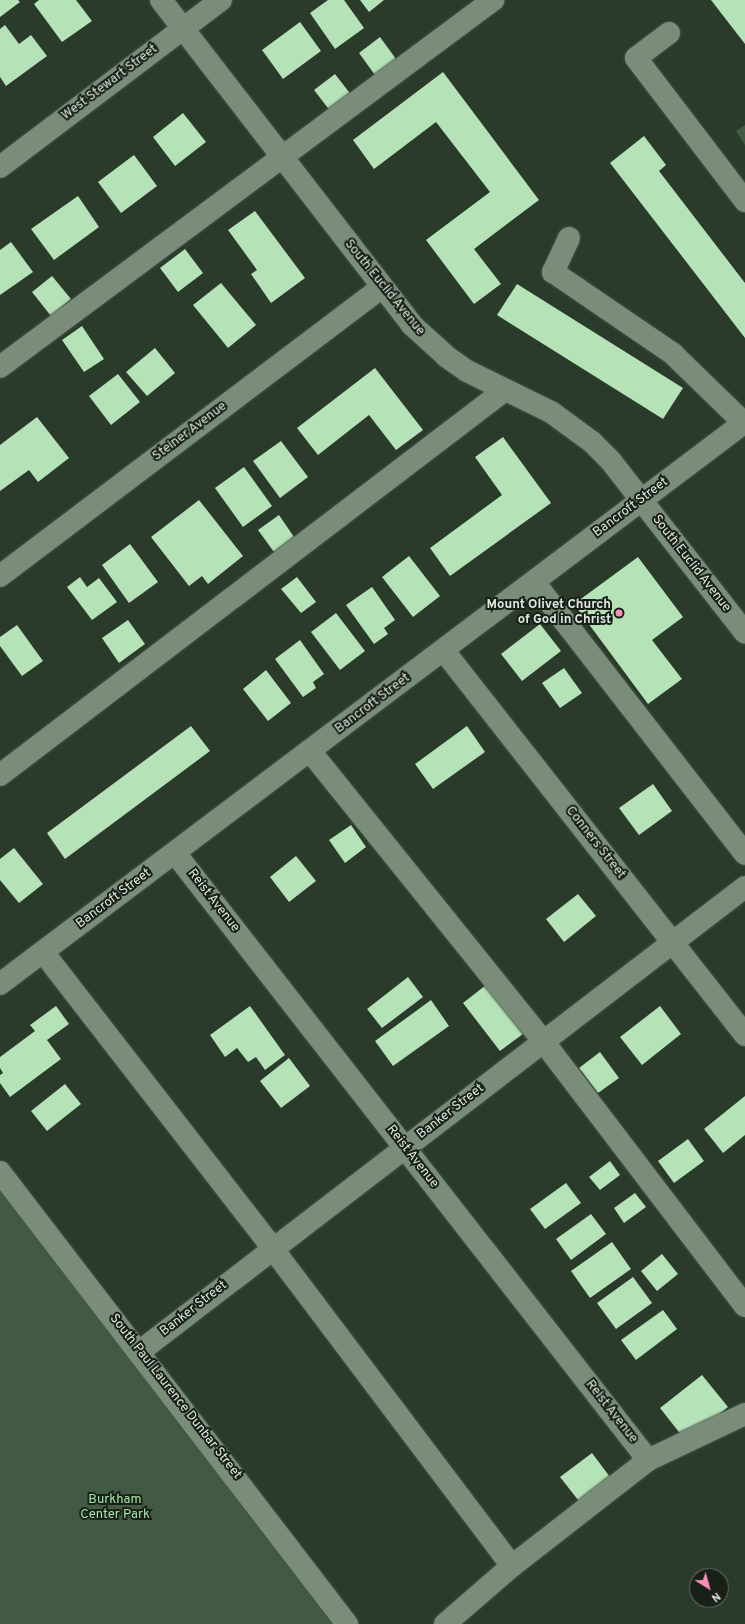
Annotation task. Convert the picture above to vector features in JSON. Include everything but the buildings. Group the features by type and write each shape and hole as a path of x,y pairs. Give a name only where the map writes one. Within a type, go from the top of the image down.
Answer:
{"street":[{"name":"South Euclid Avenue","path":"161,0 381,288 412,325 447,357 505,390 545,409 572,426 610,460 745,633"},
{"name":"West Stewart Street","path":"0,167 221,0"},
{"path":"0,367 280,156 493,0"},
{"path":"669,33 636,58 745,201"},
{"path":"569,238 553,272 673,354 744,423"},
{"name":"Steiner Avenue","path":"0,576 381,288"},
{"path":"0,775 505,390"},
{"name":"Bancroft Street","path":"0,984 444,651 744,423"},
{"path":"534,582 745,854"},
{"name":"Conners Street","path":"444,651 745,1035"},
{"path":"310,751 543,1041 745,1306"},
{"name":"Reist Avenue","path":"175,853 648,1460"},
{"name":"Banker Street","path":"139,1352 672,941 745,887"},
{"path":"43,952 273,1249 512,1566"},
{"name":"South Paul Laurence Dunbar Street","path":"0,1172 347,1624"},
{"path":"445,1624 512,1566 648,1460 745,1414"}],"green space":[{"path":"745,125 745,145 736,131"},
{"name":"Burkham Center Park","path":"0,1172 347,1624 0,1624"}],"place":[{"name":"Mount Olivet Church of God in Christ","path":"619,613"}]}
